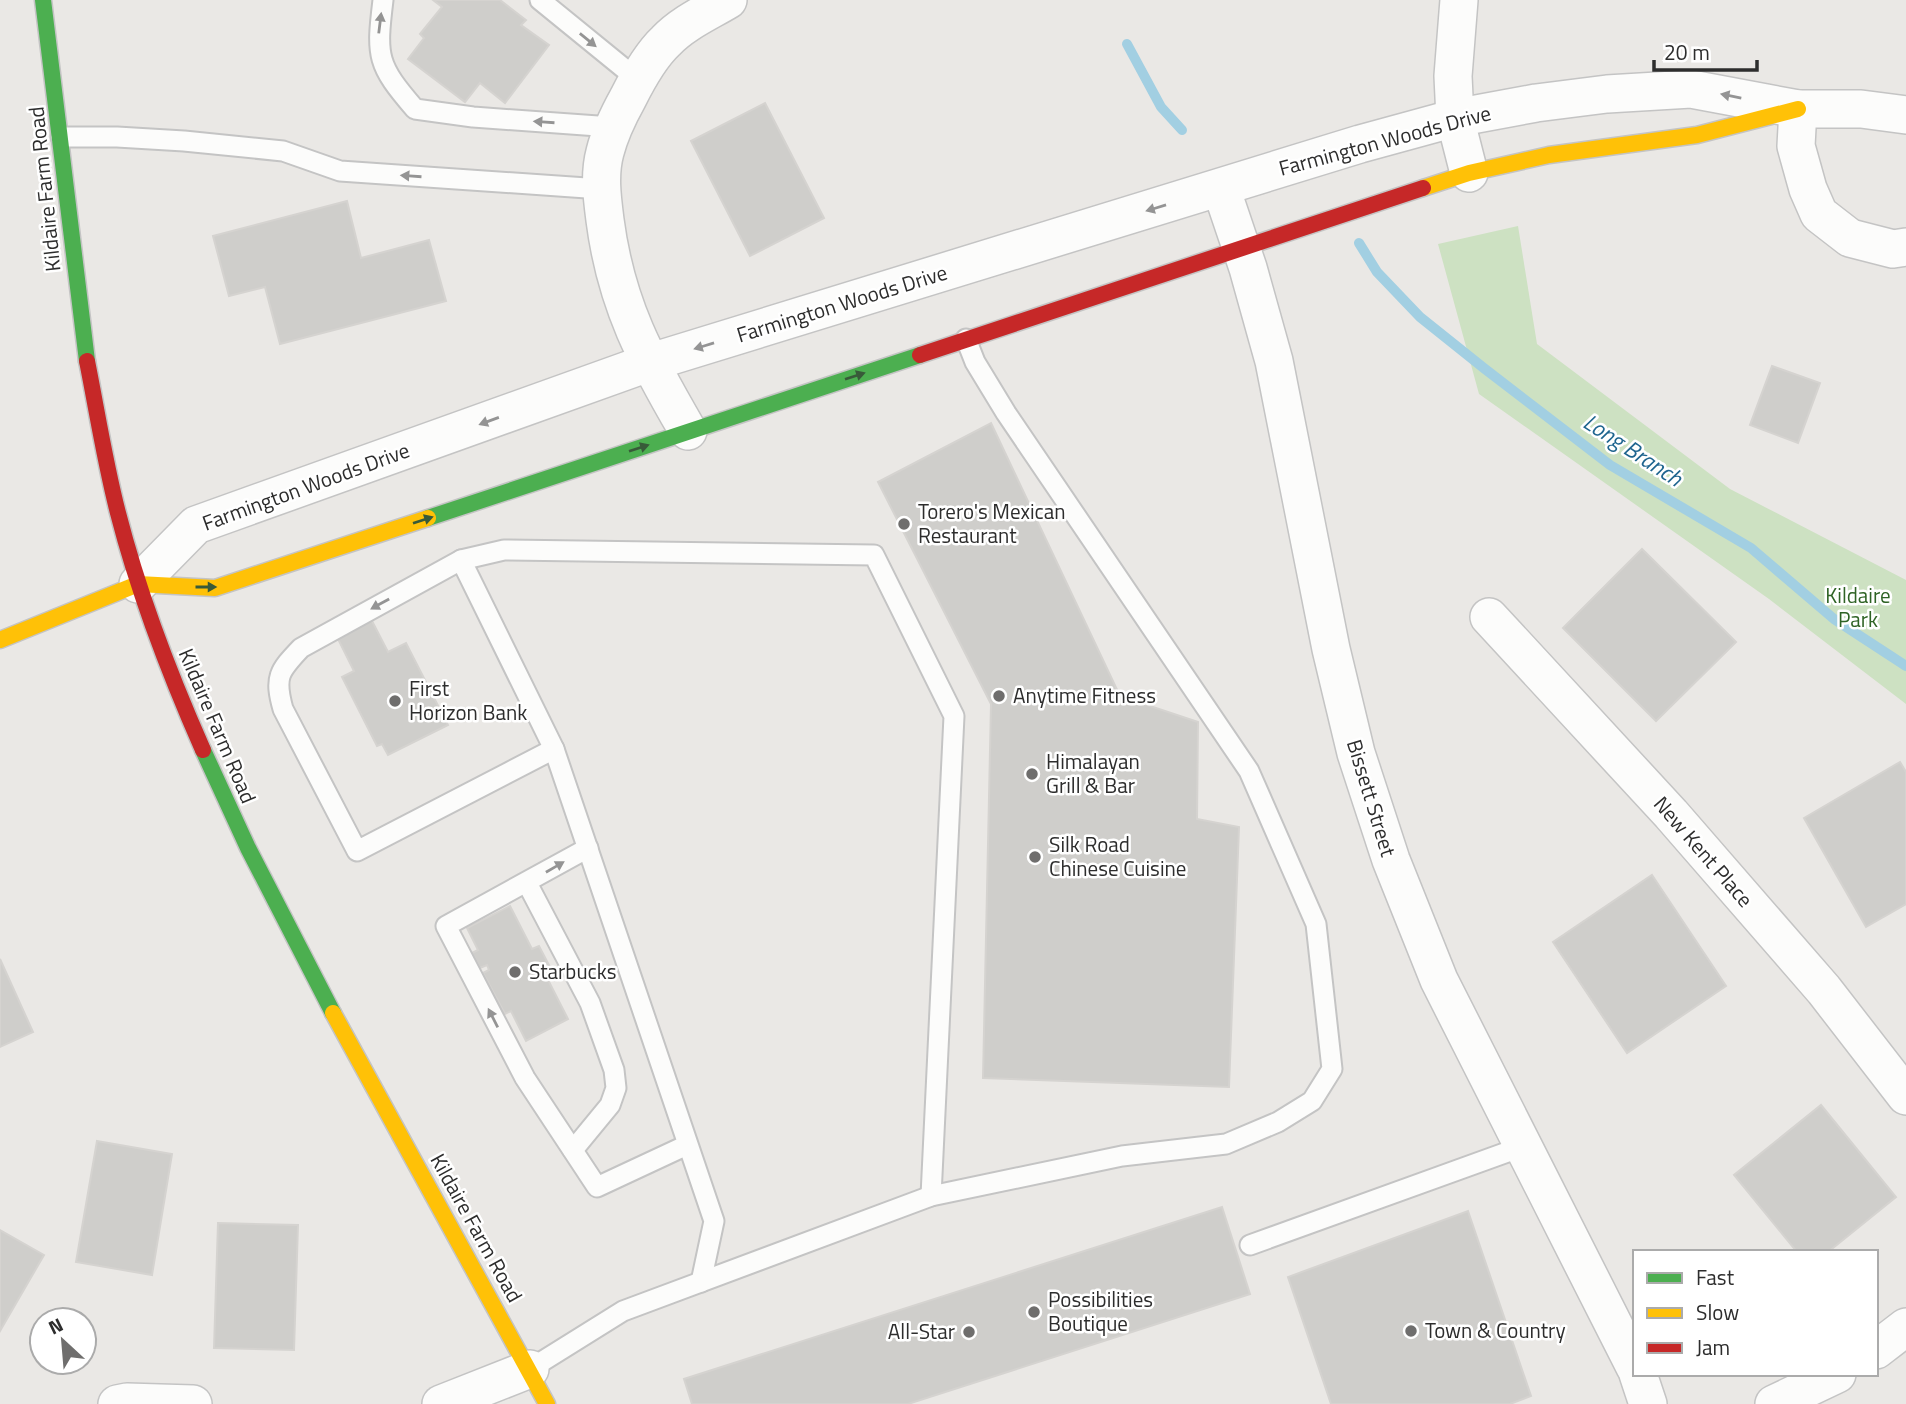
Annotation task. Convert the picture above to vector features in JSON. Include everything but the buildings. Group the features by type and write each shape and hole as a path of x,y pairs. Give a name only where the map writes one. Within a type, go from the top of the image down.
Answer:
{"street":[{"name":"Kildaire Farm Road","path":"43,0 84,347 117,511 158,643 248,848 313,976 547,1404"},
{"path":"688,431 648,363 622,300 610,253 601,189 604,154 612,127 637,79 666,41 689,23 729,0"},
{"path":"1459,0 1453,76 1455,118 1469,173"},
{"name":"Farmington Woods Drive","path":"138,584 196,525 648,363 1360,144 1455,118 1595,95 1691,89 1798,109 1861,109 1906,115"},
{"path":"1798,109 1796,146 1808,189 1819,214 1850,238 1893,249 1906,247"},
{"name":"Farmington Woods Drive","path":"138,584 215,588 1469,173 1549,155 1697,135 1798,109"},
{"name":"Bissett Street","path":"1221,188 1274,361 1331,649 1356,753 1391,860 1439,980 1633,1363"},
{"path":"0,640 138,584"},
{"name":"New Kent Place","path":"1489,617 1680,824 1824,990 1906,1096"},
{"path":"1878,1348 1906,1327"},
{"path":"441,1404 530,1369"},
{"path":"1638,1376 1648,1404"},
{"path":"1774,1404 1833,1376"},
{"path":"117,1404 193,1404"}],"lane":[{"path":"383,0 378,40 382,62 391,81 415,109 473,117 612,127"},
{"path":"540,0 637,79"},
{"path":"61,136 184,141 283,151 340,171 601,189"},
{"path":"530,1369 623,1311 931,1196 1122,1156 1226,1144 1278,1122 1312,1101 1332,1069 1315,924 1249,771 1006,413 975,362 966,339"},
{"path":"554,749 357,851 283,709 277,687 283,667 301,648 461,560 504,550 874,555 954,716 931,1196"},
{"path":"461,560 554,749 714,1221 701,1282"},
{"path":"588,848 446,926 525,1078 597,1187 687,1144"},
{"path":"527,883 590,1003 614,1070 616,1087 610,1105 573,1150"},
{"path":"1250,1245 1524,1146"}],"green space":[{"name":"Kildaire Park","path":"1518,226 1537,344 1730,489 1906,580 1906,704 1769,599 1479,394 1438,244"}],"waterway":[{"name":"Long Branch","path":"1127,44 1161,107 1182,130"},
{"name":"Long Branch","path":"1359,243 1377,272 1420,317 1485,369 1610,465 1751,548 1834,619 1906,666"}],"traffic: fast":[{"path":"43,0 87,361"},
{"path":"428,518 920,355"},
{"path":"203,750 248,848 333,1013"}],"traffic: slow":[{"path":"1423,188 1469,173 1549,155 1697,135 1798,109"},
{"path":"0,640 138,584 215,588 428,518"},
{"path":"333,1013 547,1404"}],"traffic: jam":[{"path":"920,355 1423,188"},
{"path":"87,361 109,475 126,544 178,692 203,750"}],"place":[{"name":"Torero's Mexican Restaurant","path":"904,524"},
{"name":"Anytime Fitness","path":"999,696"},
{"name":"First Horizon Bank","path":"395,701"},
{"name":"Himalayan Grill & Bar","path":"1032,774"},
{"name":"Silk Road Chinese Cuisine","path":"1035,857"},
{"name":"Starbucks","path":"515,972"},
{"name":"Possibilities Boutique","path":"1034,1312"},
{"name":"Town & Country","path":"1411,1331"},
{"name":"All-Star","path":"969,1332"}]}
